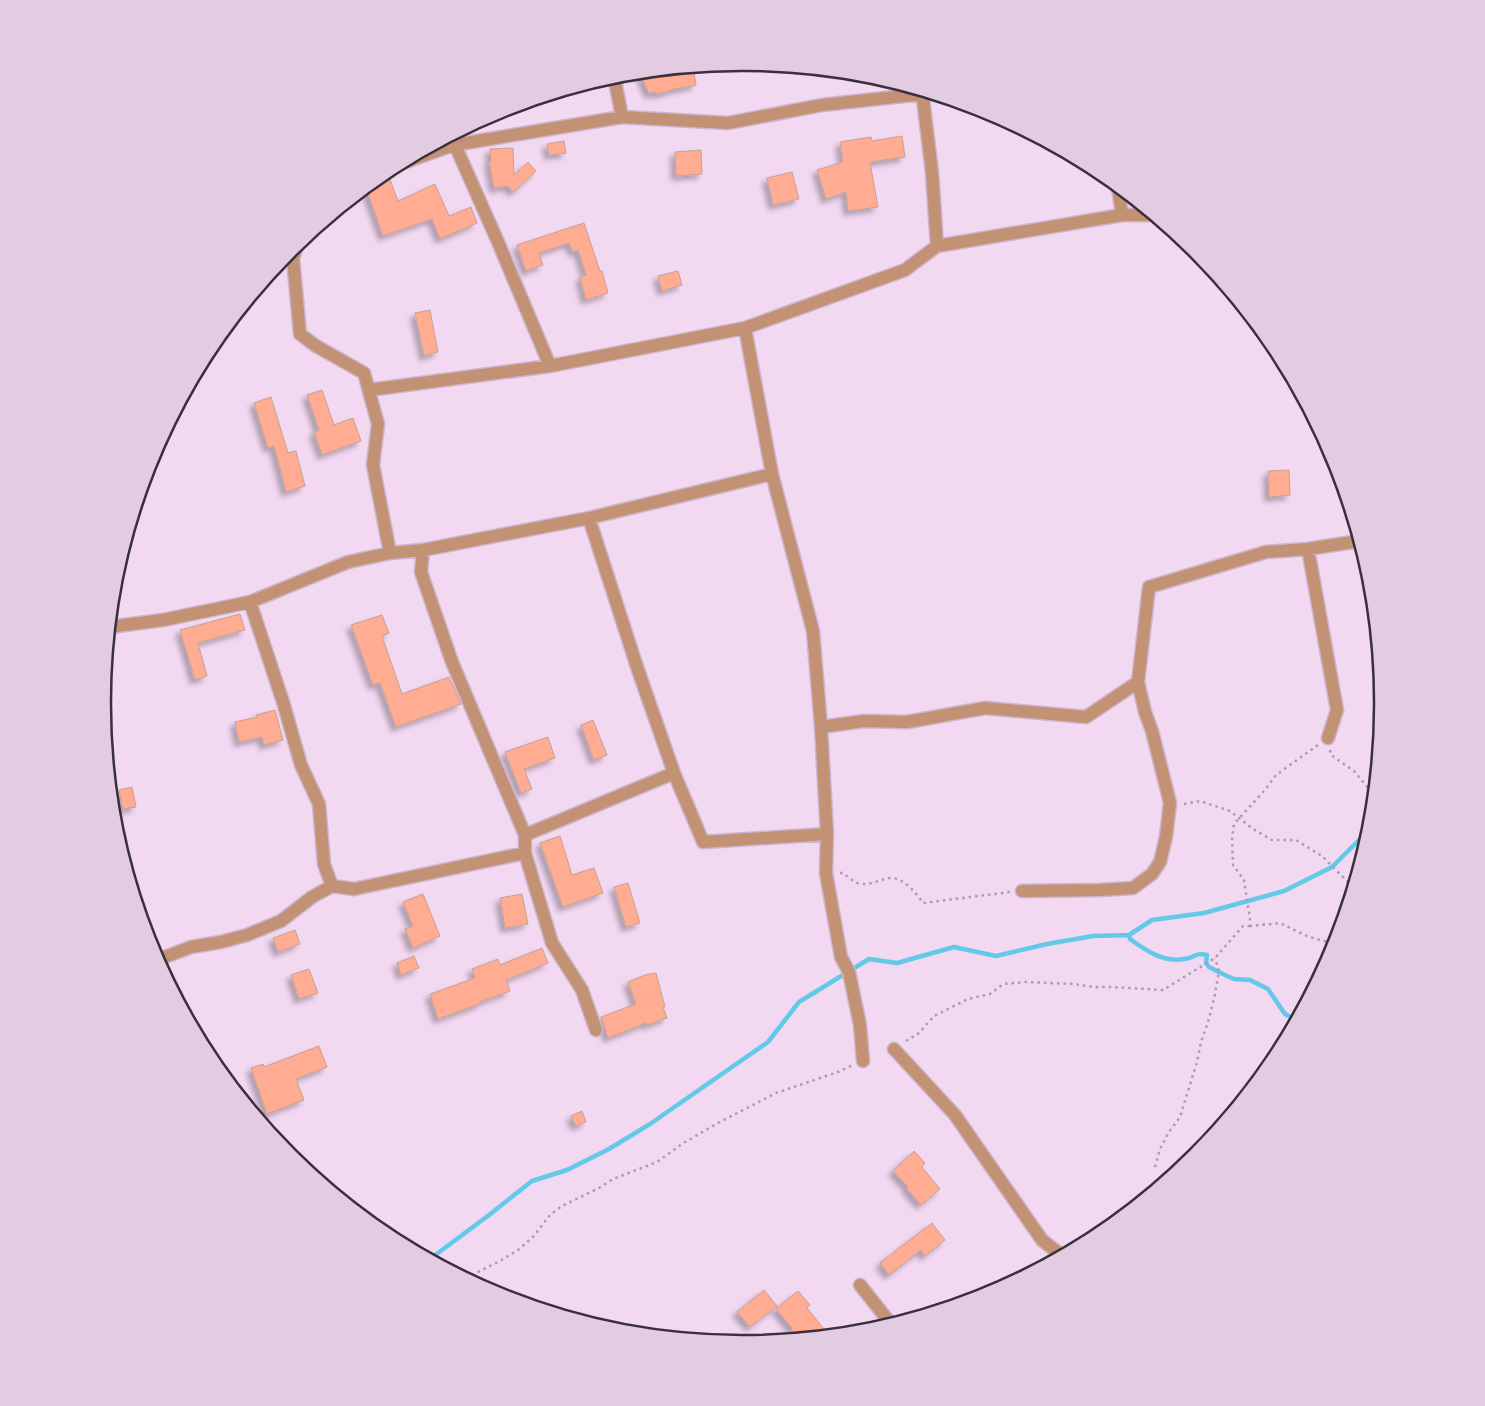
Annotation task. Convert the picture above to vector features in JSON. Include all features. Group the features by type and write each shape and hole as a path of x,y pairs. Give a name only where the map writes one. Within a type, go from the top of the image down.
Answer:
{"street":[{"path":"616,84 622,117"},
{"path":"457,139 622,117 728,123 822,105 911,94"},
{"path":"923,98 932,172 937,246"},
{"path":"453,142 498,242 550,366"},
{"path":"1119,197 1122,215"},
{"path":"369,390 550,366 745,328 905,270 937,246 1122,215 1143,215"},
{"path":"293,259 300,334 316,346 364,373 378,424 373,464 390,553"},
{"path":"745,328 772,474 813,631 827,834 826,874 841,957 849,972 860,1025 863,1061"},
{"path":"115,626 163,620 250,602 348,562 390,553 423,550 589,518 772,474"},
{"path":"589,518 637,667 674,773 703,842 827,834"},
{"path":"1022,891 1133,888 1152,874 1160,862 1166,837 1170,803 1138,682 1149,587 1266,552 1308,549 1354,542"},
{"path":"1308,549 1337,710 1328,738"},
{"path":"423,550 421,572 452,662 525,835 525,852 552,943 582,990 596,1030"},
{"path":"250,602 283,702 301,765 319,804 324,864 332,886"},
{"path":"821,727 864,721 907,722 985,708 1086,717 1138,682"},
{"path":"525,835 674,773"},
{"path":"165,957 191,947 222,942 247,935 281,921 312,897 332,886 354,890 525,852"},
{"path":"894,1049 955,1115 1042,1240 1056,1251"},
{"path":"860,1285 886,1318"}],"path":[{"path":"1251,926 1244,880 1233,865 1232,838 1234,824 1239,818 1264,792 1276,775 1307,751 1328,738 1331,755 1354,771 1368,788"},
{"path":"1170,803 1185,804 1200,801 1230,811 1253,829 1272,840 1296,840 1322,856 1348,882"},
{"path":"826,874 843,873 851,880 863,885 893,878 902,881 916,892 923,903 1022,891"},
{"path":"894,1049 919,1032 934,1016 968,999 990,994 1004,984 1024,982 1163,990 1215,958 1243,926 1280,923 1309,936 1327,941"},
{"path":"1155,1166 1160,1148 1180,1117 1197,1062 1200,1042 1209,1019 1219,971 1215,958"},
{"path":"473,1274 518,1250 533,1237 550,1215 562,1206 613,1179 657,1162 718,1122 776,1093 838,1072 863,1061"}],"building":[{"path":"694,74 696,85 649,94 643,80"},
{"path":"902,136 905,157 870,162 878,207 848,211 846,192 826,199 817,170 843,162 840,142 871,137 872,141"},
{"path":"564,141 566,153 549,155 547,144"},
{"path":"513,148 514,175 528,162 536,171 514,192 507,186 494,188 489,162 491,162 490,149"},
{"path":"701,150 702,174 676,176 675,152"},
{"path":"792,172 799,199 773,205 767,178"},
{"path":"390,179 398,201 435,184 449,216 471,207 477,223 440,239 432,219 383,236 368,195"},
{"path":"584,223 608,293 586,300 580,277 586,275 578,250 573,252 569,243 539,253 543,265 526,271 517,245"},
{"path":"678,271 682,285 662,291 658,276"},
{"path":"430,310 438,352 424,356 415,313"},
{"path":"322,390 334,425 353,418 361,441 322,455 314,432 319,430 307,395"},
{"path":"271,397 288,453 296,451 305,486 286,492 274,446 268,448 254,403"},
{"path":"1289,470 1290,495 1269,497 1268,471"},
{"path":"240,614 245,630 198,643 207,676 195,680 180,630"},
{"path":"382,615 389,633 382,636 402,694 449,677 461,704 396,727 380,683 373,685 351,625"},
{"path":"275,710 283,740 264,745 262,737 239,742 235,722 257,717 256,715"},
{"path":"593,720 607,755 594,760 581,725"},
{"path":"548,737 555,758 524,769 532,789 521,793 505,752"},
{"path":"132,787 136,807 123,809 119,790"},
{"path":"560,836 572,875 594,868 603,893 563,907 540,843"},
{"path":"628,883 640,923 626,927 614,887"},
{"path":"423,894 440,936 413,948 405,929 413,926 403,902"},
{"path":"522,894 528,924 505,928 500,898"},
{"path":"295,930 300,944 278,952 273,938"},
{"path":"542,948 548,963 506,980 510,991 438,1019 430,994 475,978 472,969 498,959 500,965"},
{"path":"414,956 419,968 401,975 397,963"},
{"path":"309,969 318,993 299,999 291,975"},
{"path":"656,973 667,1018 647,1025 646,1023 608,1038 601,1017 636,1004 628,982"},
{"path":"319,1046 327,1067 296,1079 304,1100 267,1114 251,1068 263,1064 264,1067"},
{"path":"582,1111 586,1122 576,1126 571,1116"},
{"path":"914,1151 925,1163 922,1167 940,1189 921,1205 893,1171"},
{"path":"932,1223 945,1240 925,1256 921,1250 889,1275 880,1263"},
{"path":"764,1290 777,1306 750,1327 737,1312"},
{"path":"798,1291 810,1305 807,1308 824,1329 794,1332 776,1309"}],"waterway":[{"path":"436,1255 532,1181 567,1170 609,1149 650,1124 768,1042 799,1002 869,959 897,963 954,947 996,956 1093,936 1129,935 1152,920 1204,913 1284,891 1332,867 1359,840"},
{"path":"1129,935 1130,939 1148,951 1169,959 1177,960 1200,954 1207,955 1206,963 1209,967 1234,979 1250,980 1268,989 1285,1014 1291,1017"}]}
